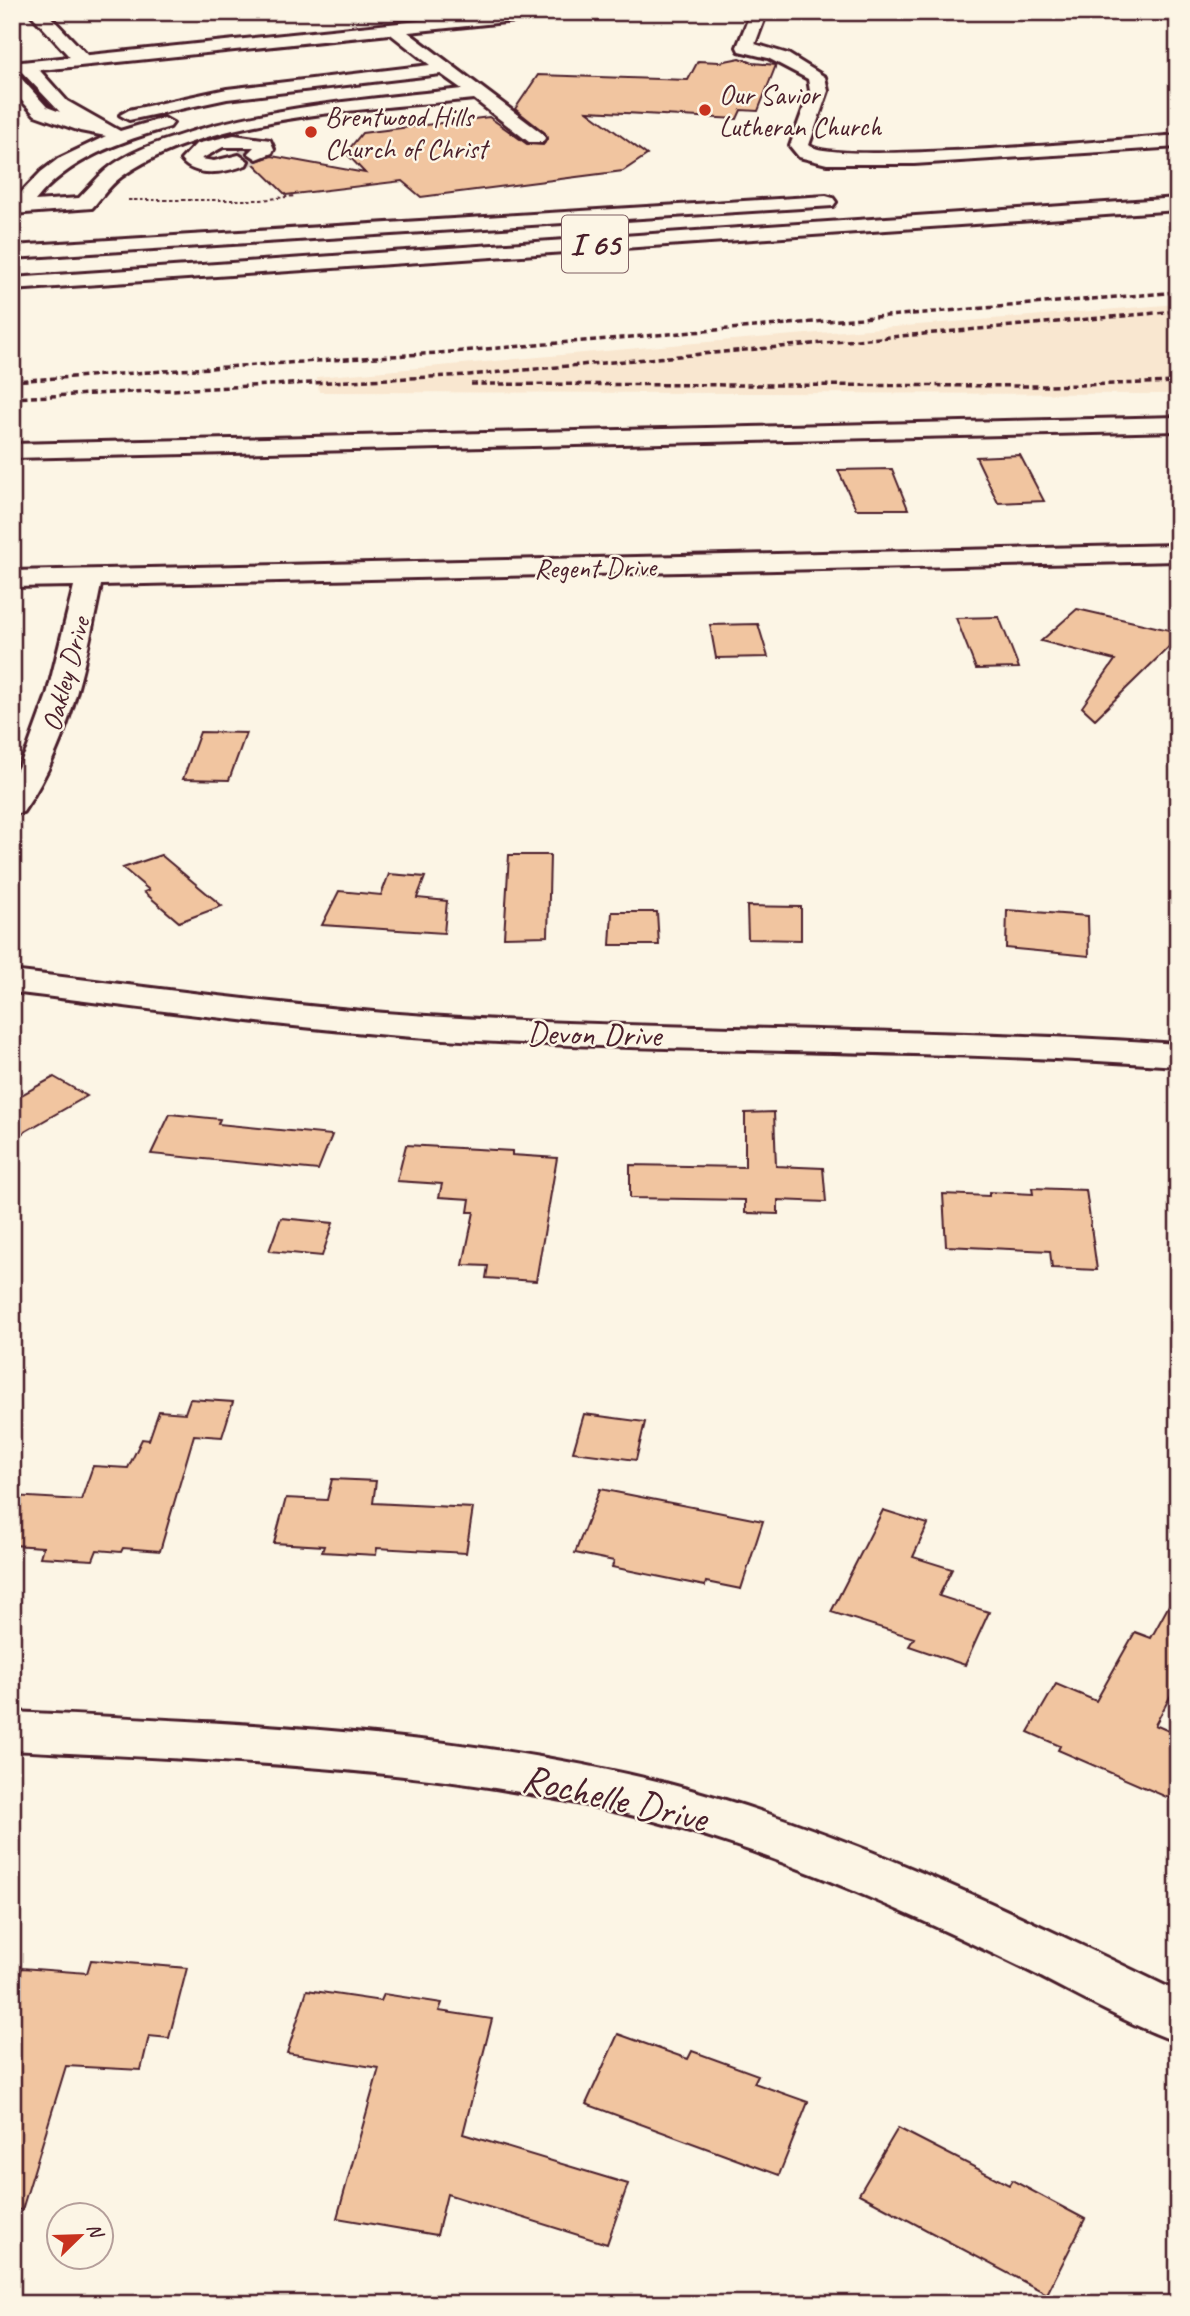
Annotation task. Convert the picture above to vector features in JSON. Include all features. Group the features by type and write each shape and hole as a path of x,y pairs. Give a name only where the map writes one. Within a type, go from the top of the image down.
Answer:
{"main road":[{"path":"37,12 76,62"},
{"path":"20,67 555,12"},
{"path":"759,12 745,47 757,48 793,62 816,77 819,91 799,146 806,153 827,158 914,158 1178,141"},
{"path":"394,29 536,138"},
{"path":"41,83 47,76 76,62"},
{"path":"20,67 41,83 61,105 111,130 251,104 452,74"},
{"path":"16,208 53,170 91,148 111,130 228,94 452,74"},
{"path":"12,79 36,107 86,127 201,149"},
{"path":"16,208 85,204 94,189 122,165 169,143 265,119 478,93"},
{"path":"12,110 36,107"},
{"path":"239,161 217,167 193,163 191,156 201,149 226,142 247,141 265,146 257,153"},
{"name":"I 65","path":"12,252 845,201"},
{"name":"I 65","path":"12,285 1178,204"},
{"path":"12,451 1178,424"},
{"name":"Regent Drive","path":"12,579 1178,553"},
{"name":"Oakley Drive","path":"12,805 38,761 58,716 89,577"},
{"name":"Devon Drive","path":"12,981 313,1019 420,1027 547,1033 988,1043 1178,1055"},
{"name":"Rochelle Drive","path":"12,1731 379,1756 560,1782 666,1804 788,1842 842,1863 954,1912 1178,2018"}],"path":[{"path":"87,200 256,200 295,196"}],"shaded area":[{"path":"1178,304 1178,394 319,392 317,377 683,344"}],"building":[{"path":"740,58 753,63 776,65 758,111 741,110 737,119 587,111 647,155 623,171 421,197 402,181 286,195 240,150 246,151 247,155 256,161 272,156 365,173 346,153 362,133 489,117 527,144 543,145 547,139 545,133 515,109 538,75 688,80 698,61 720,62"},
{"path":"1020,455 1044,501 998,503 976,457"},
{"path":"892,469 908,509 856,509 838,470"},
{"path":"1077,609 1178,632 1178,638 1095,719 1082,707 1115,660 1041,641"},
{"path":"999,617 1019,668 976,669 956,618"},
{"path":"758,624 768,657 716,658 710,625"},
{"path":"200,732 246,733 229,780 183,779"},
{"path":"161,855 222,906 179,922 144,892 149,890 123,868"},
{"path":"509,855 550,855 548,936 504,937"},
{"path":"389,874 425,877 417,898 447,901 444,933 322,925 339,891 381,895"},
{"path":"747,906 801,907 801,940 748,939"},
{"path":"1007,910 1088,916 1089,956 1006,948"},
{"path":"612,912 657,912 659,945 610,945"},
{"path":"54,1077 87,1096 12,1139 12,1100"},
{"path":"774,1112 776,1166 823,1168 826,1202 778,1200 778,1214 745,1213 745,1200 630,1198 630,1165 745,1167 745,1113"},
{"path":"170,1114 220,1119 218,1124 332,1135 318,1170 151,1154"},
{"path":"406,1145 512,1151 512,1155 557,1158 536,1281 486,1278 488,1266 463,1265 474,1212 468,1212 470,1199 439,1197 442,1184 397,1181"},
{"path":"1032,1188 1086,1190 1097,1270 1052,1268 1050,1251 946,1246 943,1194 1033,1194"},
{"path":"281,1218 333,1223 322,1256 269,1251"},
{"path":"190,1399 233,1402 222,1437 194,1435 160,1551 123,1548 121,1552 97,1550 93,1560 40,1557 43,1547 12,1545 12,1496 81,1500 93,1466 128,1468 142,1439 149,1440 159,1411 185,1413"},
{"path":"584,1414 645,1422 636,1460 573,1452"},
{"path":"332,1479 376,1481 373,1503 473,1508 466,1553 377,1548 376,1555 322,1552 324,1546 274,1543 286,1498 327,1500"},
{"path":"600,1489 763,1521 741,1589 706,1582 705,1586 612,1567 614,1561 575,1553"},
{"path":"883,1510 928,1524 913,1557 952,1569 939,1596 989,1612 965,1665 909,1646 914,1638 831,1612"},
{"path":"1178,1589 1178,1682 1155,1725 1178,1735 1178,1802 1058,1750 1060,1746 1028,1732 1056,1684 1096,1701 1135,1632 1151,1638"},
{"path":"91,1960 187,1968 169,2038 149,2036 141,2070 66,2066 22,2210 12,2209 12,1999 22,1968 87,1973"},
{"path":"307,1990 381,2001 384,1994 442,2003 439,2011 492,2019 463,2134 628,2184 607,2244 447,2194 437,2235 337,2218 379,2068 287,2053"},
{"path":"618,2034 688,2059 692,2051 758,2075 754,2083 808,2102 779,2175 586,2104"},
{"path":"898,2128 1009,2185 1012,2180 1085,2219 1047,2294 859,2194"}],"tunnel":[{"path":"239,161 257,153"}],"railway":[{"path":"12,381 438,353 1178,292"},
{"path":"12,398 469,375 1178,311"},
{"path":"471,384 1047,386 1178,382"}],"place":[{"name":"Our Savior Lutheran Church","path":"705,110"},
{"name":"Brentwood Hills Church of Christ","path":"311,132"}]}
